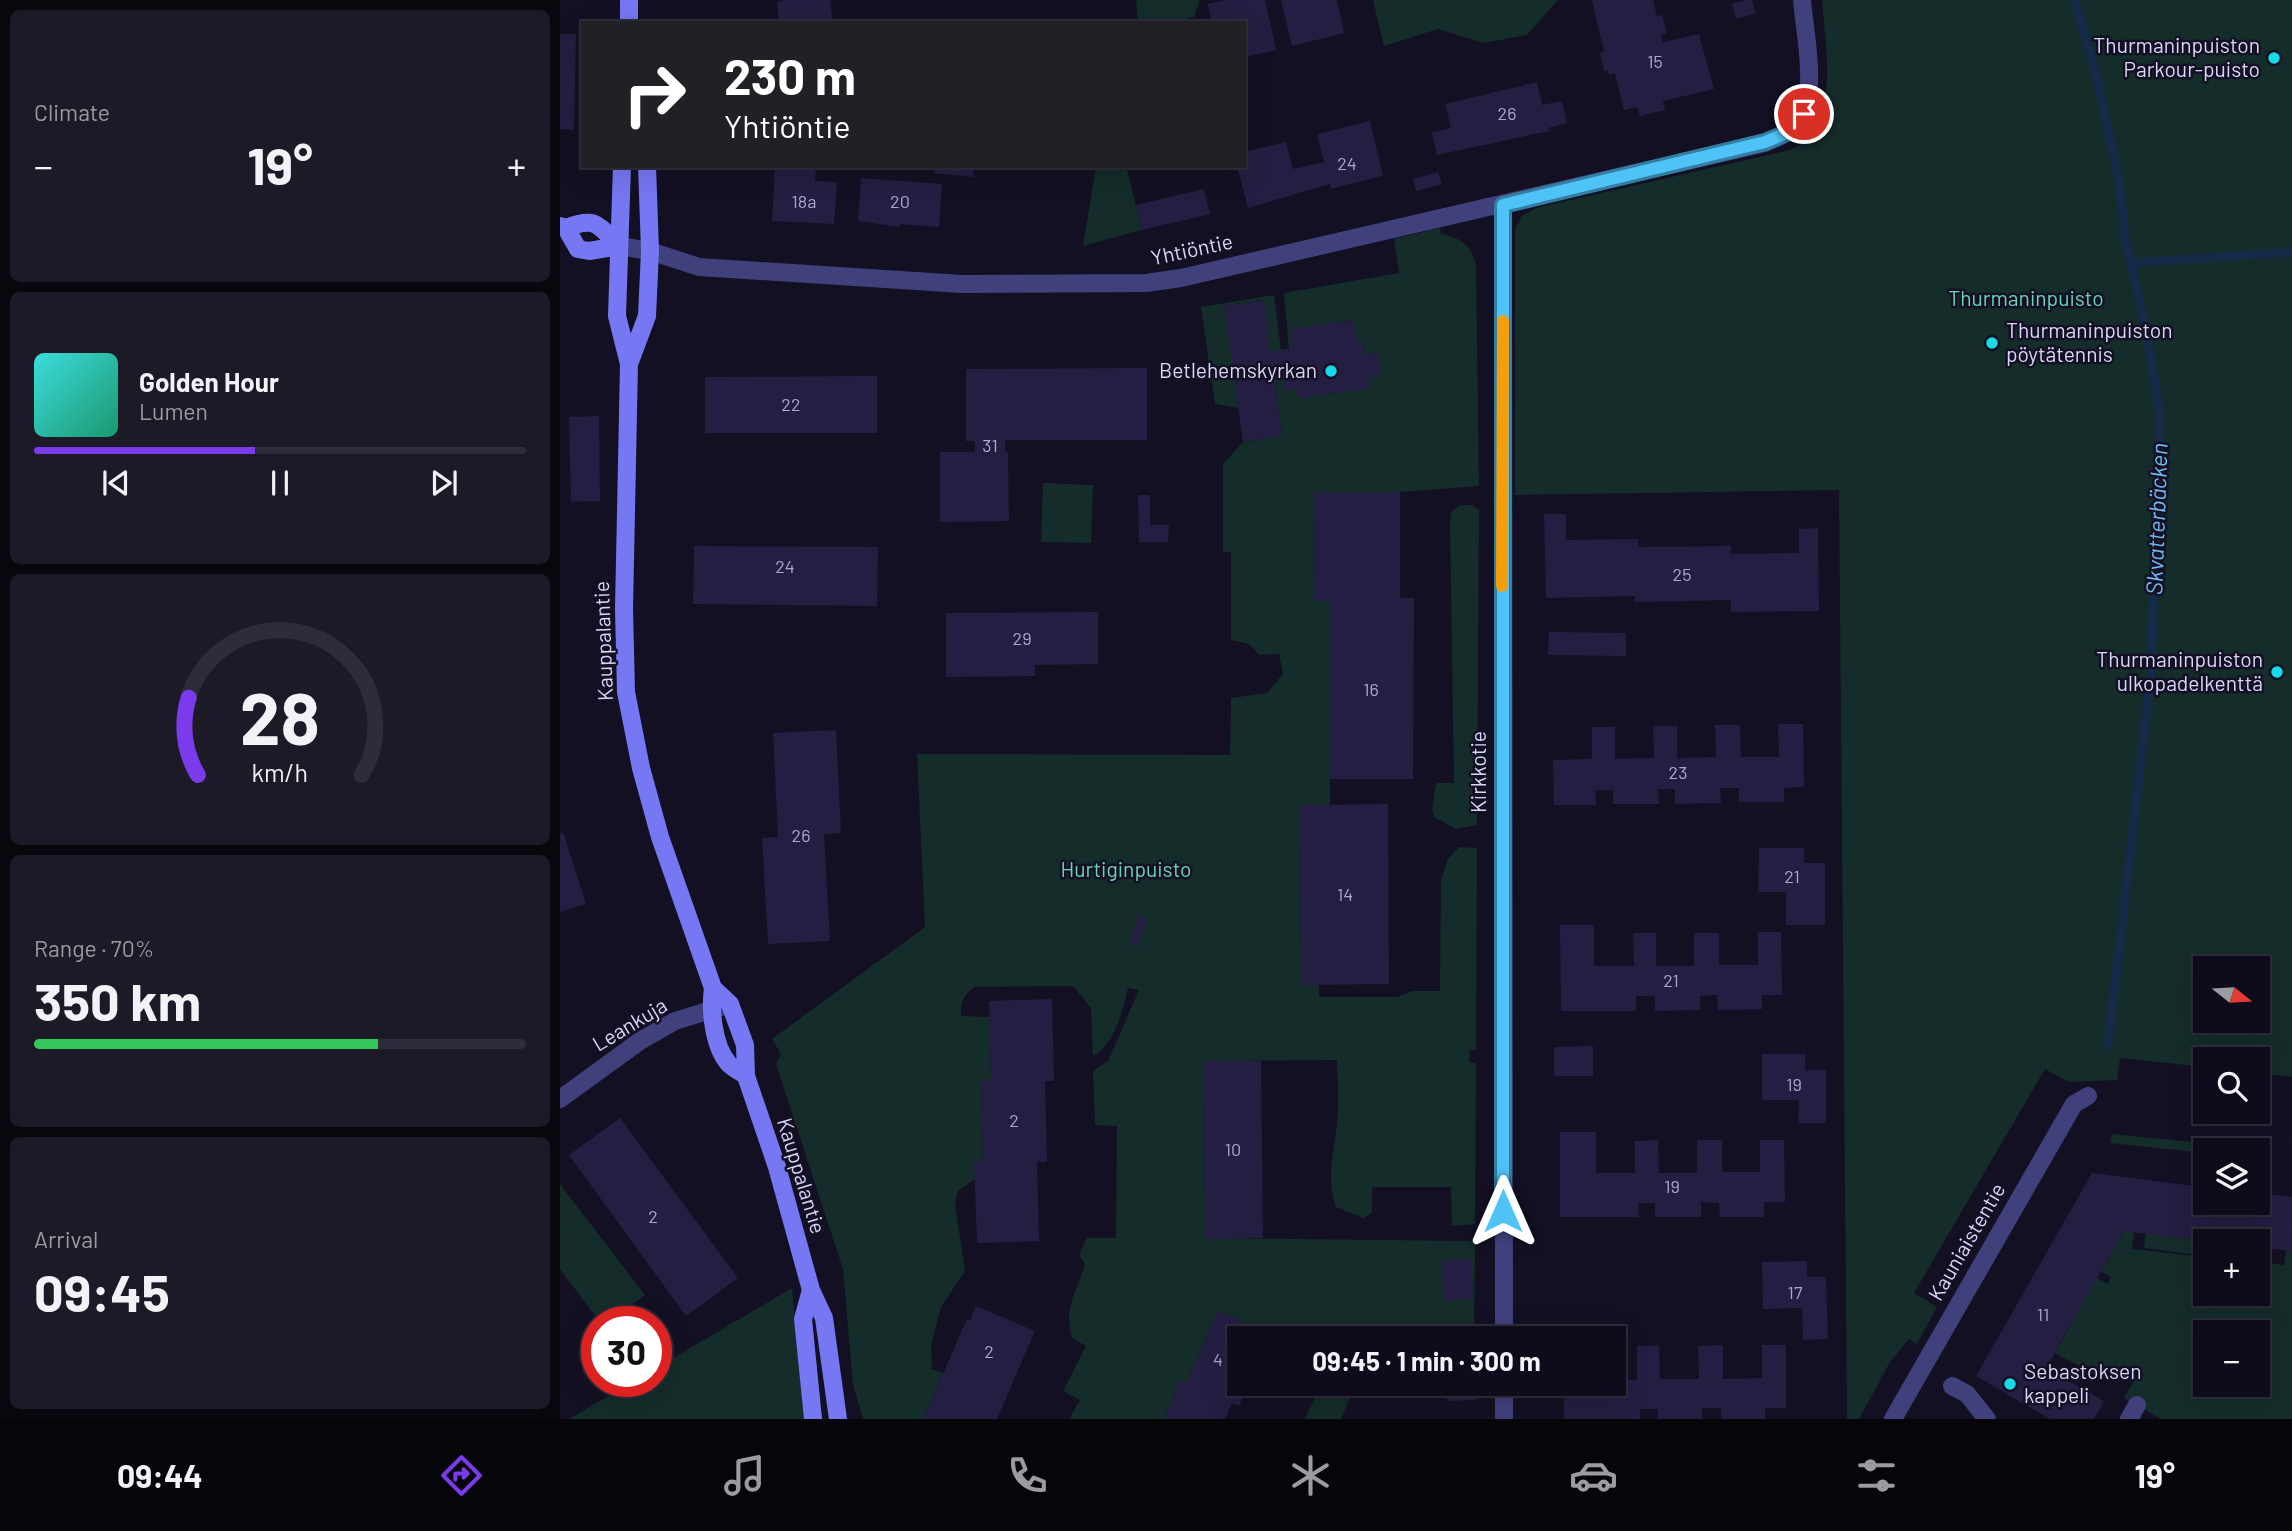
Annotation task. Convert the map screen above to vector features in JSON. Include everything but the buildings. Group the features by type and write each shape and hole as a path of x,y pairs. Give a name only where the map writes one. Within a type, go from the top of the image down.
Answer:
{"street":[{"path":"629,0 629,21"},
{"name":"Yhtiöntie","path":"619,246 597,223 585,220 563,227 578,249 589,251 619,246 650,251 699,267 962,284 1146,283 1503,205 1765,142 1789,132 1804,114 1810,97 1802,0"},
{"name":"Kauppalantie","path":"622,168 617,316 629,365 624,609 626,692 660,837 713,988 710,1011 727,1063 746,1076"},
{"name":"Kauppalantie","path":"629,365 647,316 650,251 647,168"},
{"name":"Kirkkotie","path":"1503,205 1504,1326"},
{"name":"Kauppalantie","path":"713,988 730,1004 745,1045 746,1076 777,1167 811,1290 824,1318 838,1419"},
{"name":"Leankuja","path":"560,1099 640,1041 675,1021 730,1004"},
{"name":"Kauniaistentie","path":"1893,1419 2074,1104 2088,1096"},
{"name":"Kauppalantie","path":"811,1290 803,1319 814,1419"},
{"path":"1952,1386 1967,1394 1987,1419"},
{"path":"1504,1396 1504,1419"}],"green space":[{"path":"1136,0 1200,0 1194,17 1177,21 1138,21"},
{"path":"1373,0 1558,0 1527,35 1483,43 1438,29 1384,46"},
{"name":"Thurmaninpuisto","path":"1822,0 2292,0 2292,1077 2270,1074 2270,1047 2193,1047 2193,1066 2120,1058 2117,1080 2069,1082 2045,1069 1914,1293 1937,1307 1917,1344 1909,1339 1890,1362 1859,1419 1847,1419 1839,490 1515,495 1515,230 1522,216 1536,208 1790,150 1812,139 1824,104 1827,54"},
{"path":"1096,168 1126,168 1142,230 1083,246"},
{"name":"Hurtiginpuisto","path":"1440,228 1441,234 1465,244 1472,253 1476,267 1479,486 1400,492 1314,492 1313,600 1330,601 1330,805 1300,805 1301,984 1319,985 1319,997 1397,997 1412,991 1440,991 1441,879 1448,859 1459,847 1477,848 1476,1050 1470,1050 1469,1063 1476,1063 1475,1224 1452,1226 1451,1187 1372,1187 1372,1213 1363,1218 1336,1207 1331,1170 1338,1110 1337,1060 1204,1061 1205,1238 1475,1241 1474,1326 1252,1326 1218,1311 1186,1383 1180,1381 1164,1419 1069,1419 1080,1400 1063,1391 1086,1346 1072,1338 1069,1317 1085,1264 1079,1255 1087,1238 1116,1238 1117,1126 1095,1125 1093,1071 1108,1061 1139,990 1128,988 1112,1036 1093,1056 1091,1008 1073,986 974,987 963,1000 961,1016 990,1017 991,1080 981,1081 983,1161 975,1179 958,1191 955,1204 965,1271 941,1307 931,1345 932,1369 943,1373 923,1419 863,1419 853,1385 843,1269 776,1064 781,1054 772,1039 925,927 917,754 1230,755 1231,698 1267,693 1283,674 1279,654 1259,655 1249,644 1231,640 1231,552 1223,552 1223,464 1243,442 1282,436 1273,367 1281,366 1284,390 1297,389 1299,398 1369,388 1368,377 1381,374 1377,353 1365,354 1363,342 1357,343 1353,320 1291,329 1293,348 1289,349 1284,293 1399,273 1394,239"},
{"path":"1274,295 1281,350 1270,351 1263,300 1224,306 1239,408 1215,404 1201,307"},
{"path":"1043,483 1093,485 1091,543 1041,542"},
{"path":"1460,505 1472,505 1479,510 1477,825 1456,829 1434,817 1432,809 1436,783 1454,783 1450,521 1451,512"},
{"path":"2112,1134 2193,1142 2193,1152 2110,1143"},
{"path":"560,1184 645,1295 630,1306 588,1306 560,1269"},
{"path":"2124,1231 2134,1232 2132,1249 2193,1256 2193,1306 2270,1306 2270,1263 2284,1265 2286,1250 2292,1251 2292,1419 2161,1419 2124,1398 2134,1381 2125,1376 2094,1374 2055,1353 2097,1278 2108,1284 2111,1277 2101,1272"},
{"path":"2146,1233 2193,1239 2193,1254 2144,1248"},
{"path":"792,1288 804,1419 569,1419 607,1397 672,1397 672,1359"},
{"path":"1316,1396 1351,1396 1341,1419 1305,1419"}],"waterway":[{"name":"Skvatterbäcken","path":"2074,0 2095,70 2119,179 2125,238 2147,334 2160,414 2151,673 2108,1045"},
{"path":"2131,263 2292,252"}],"slow traffic":[{"path":"1502,586 1503,321"}],"place":[{"name":"Thurmaninpuiston Parkour-puisto","path":"2274,58"},
{"name":"Thurmaninpuiston pöytätennis","path":"1992,343"},
{"name":"Betlehemskyrkan","path":"1331,371"},
{"name":"Thurmaninpuiston ulkopadelkenttä","path":"2277,672"},
{"name":"Sebastoksen kappeli","path":"2010,1384"}],"route":[{"path":"1503,1211 1503,205 1765,142 1789,132 1804,114"}]}
